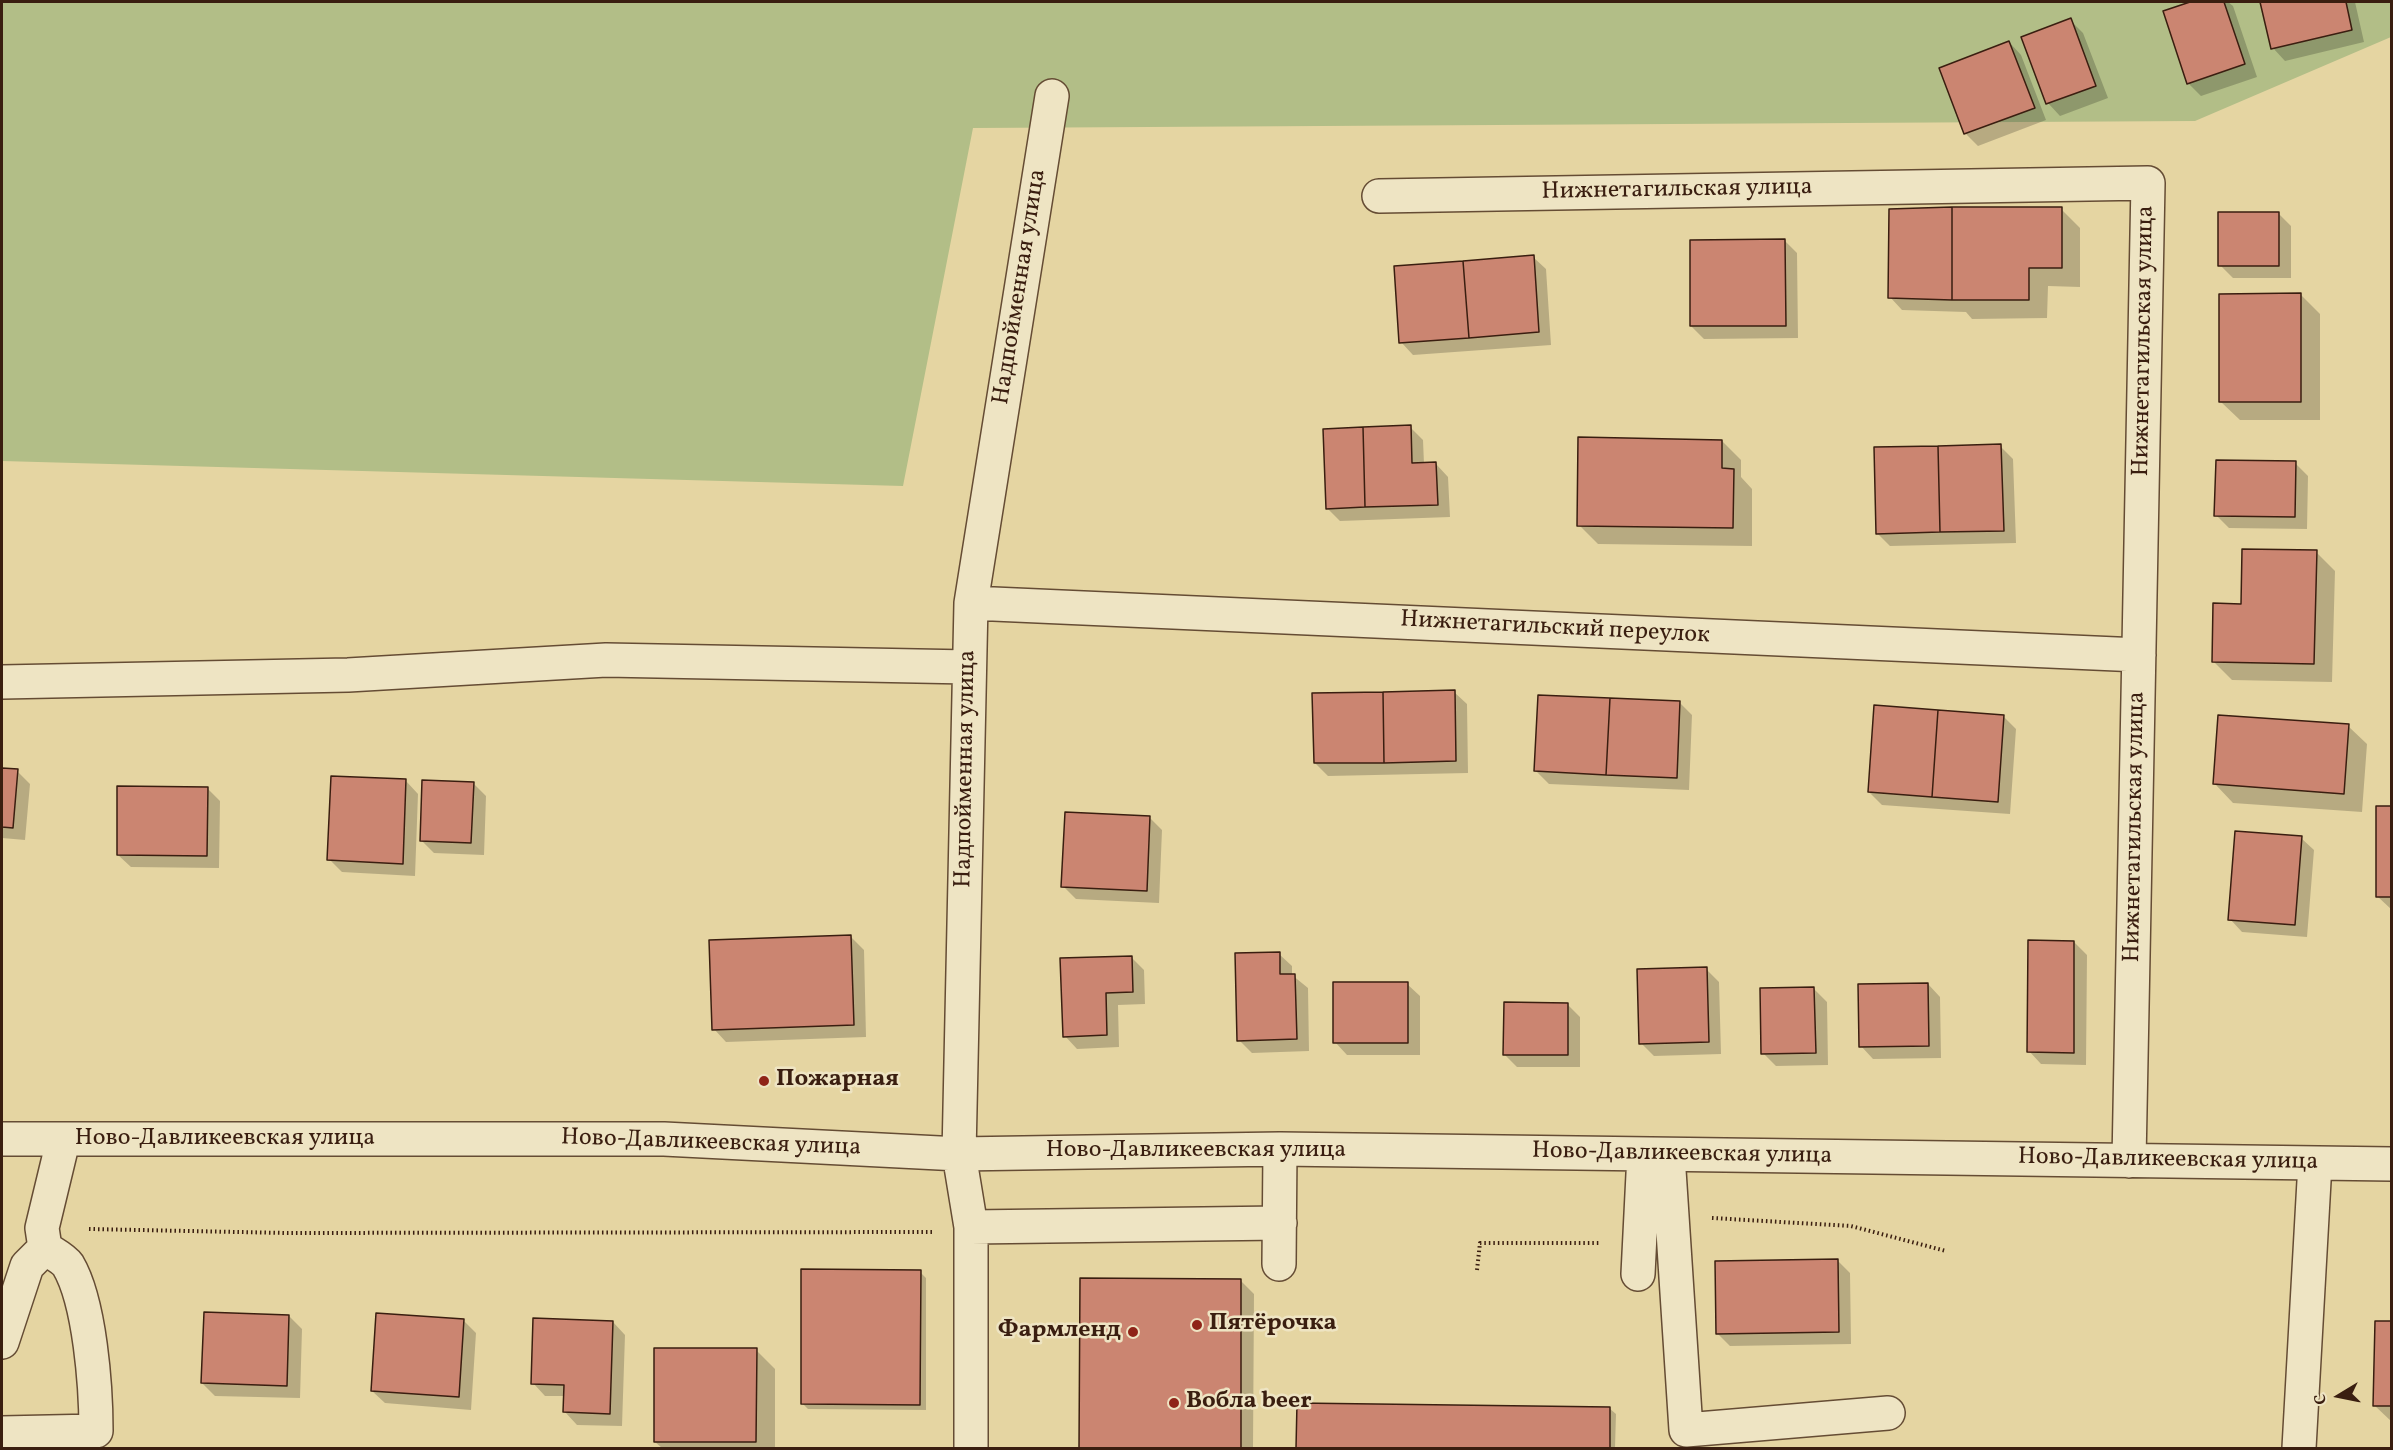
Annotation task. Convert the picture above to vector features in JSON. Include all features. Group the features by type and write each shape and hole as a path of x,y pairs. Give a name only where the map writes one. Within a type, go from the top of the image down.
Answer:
{"street":[{"name":"Надпойменная улица","path":"971,1449 971,1227 959,1154 971,603 1052,96"},
{"name":"Нижнетагильская улица","path":"1379,196 2148,183 2129,1161"},
{"name":"Нижнетагильский переулок","path":"971,603 2139,655"},
{"path":"2,682 348,675 606,660 969,667"},
{"name":"Ново-Давликеевская улица","path":"2,1139 63,1141 664,1139 959,1154 1280,1149 2391,1164"},
{"path":"2,1342 27,1266 43,1238 63,1141"},
{"path":"1279,1264 1280,1149"},
{"path":"1638,1274 1656,1155"},
{"path":"1656,1155 1686,1430 1888,1413"},
{"path":"2299,1449 2316,1163"},
{"path":"971,1227 1280,1223"},
{"path":"2,1433 96,1431 92,1356 82,1306 67,1262 43,1238"}],"path":[{"path":"43,1238 358,1233 961,1232 971,1227"},
{"path":"1477,1270 1480,1244"}],"green space":[{"path":"2,2 2391,2 2391,37 2195,121 973,128 903,486 2,461"}],"building":[{"path":"2190,2 2224,2 2245,64 2187,84 2163,11"},
{"path":"2260,2 2346,2 2352,30 2271,49"},
{"path":"2071,18 2096,86 2046,104 2021,37"},
{"path":"2009,41 2035,108 1964,134 1939,68"},
{"path":"1952,207 1952,300 1888,298 1889,209"},
{"path":"1952,207 2062,207 2062,268 2029,268 2029,300 1952,300"},
{"path":"2218,212 2279,212 2279,266 2218,266"},
{"path":"1785,239 1786,326 1690,326 1690,240"},
{"path":"1534,255 1539,332 1469,338 1463,261"},
{"path":"1463,261 1469,338 1399,343 1394,266"},
{"path":"2301,293 2301,402 2219,402 2219,294"},
{"path":"1411,425 1412,463 1436,462 1438,505 1365,507 1363,427"},
{"path":"1363,427 1365,507 1326,509 1323,429"},
{"path":"1578,437 1722,440 1722,468 1734,469 1733,528 1577,526"},
{"path":"2001,444 2004,531 1940,532 1938,446"},
{"path":"1938,446 1940,532 1876,534 1874,447"},
{"path":"2216,460 2296,461 2295,517 2214,516"},
{"path":"2242,549 2317,550 2314,664 2212,662 2213,603 2241,604"},
{"path":"1455,690 1456,761 1384,763 1383,692"},
{"path":"1383,692 1384,763 1314,763 1312,693"},
{"path":"1538,695 1610,698 1606,775 1534,771"},
{"path":"1610,698 1680,701 1677,778 1606,775"},
{"path":"1874,705 1938,710 1932,797 1868,792"},
{"path":"1938,710 2004,715 1998,802 1932,797"},
{"path":"2218,715 2349,724 2344,794 2213,784"},
{"path":"2,768 18,769 13,828 2,827"},
{"path":"331,776 406,779 403,864 327,860"},
{"path":"422,780 474,782 471,843 420,841"},
{"path":"117,786 208,787 207,856 117,855"},
{"path":"2376,806 2392,806 2392,897 2376,897"},
{"path":"1065,812 1150,816 1147,891 1061,887"},
{"path":"2235,831 2302,836 2295,925 2228,920"},
{"path":"851,935 854,1025 712,1030 709,940"},
{"path":"2028,940 2074,941 2074,1053 2027,1052"},
{"path":"1280,952 1280,974 1295,974 1297,1039 1237,1041 1235,953"},
{"path":"1132,956 1133,992 1106,993 1107,1035 1063,1037 1060,958"},
{"path":"1707,967 1709,1042 1639,1044 1637,969"},
{"path":"1333,982 1408,982 1408,1043 1333,1043"},
{"path":"1928,983 1929,1046 1859,1047 1858,984"},
{"path":"1814,987 1816,1053 1761,1054 1760,988"},
{"path":"1504,1002 1568,1003 1568,1055 1503,1055"},
{"path":"1838,1259 1839,1332 1716,1334 1715,1261"},
{"path":"801,1269 921,1270 920,1405 801,1404"},
{"path":"1080,1278 1241,1279 1241,1448 1079,1448"},
{"path":"204,1312 289,1315 287,1386 201,1383"},
{"path":"376,1313 464,1319 459,1397 371,1391"},
{"path":"533,1318 613,1321 610,1414 563,1412 564,1385 531,1384"},
{"path":"2375,1321 2392,1321 2392,1406 2373,1406"},
{"path":"654,1348 757,1348 756,1442 654,1442"},
{"path":"1297,1403 1610,1407 1610,1448 1296,1448"}],"place":[{"name":"Пожарная","path":"764,1081"},
{"name":"Пятёрочка","path":"1197,1325"},
{"name":"Фармленд","path":"1133,1332"},
{"name":"Вобла beer","path":"1174,1403"}]}
